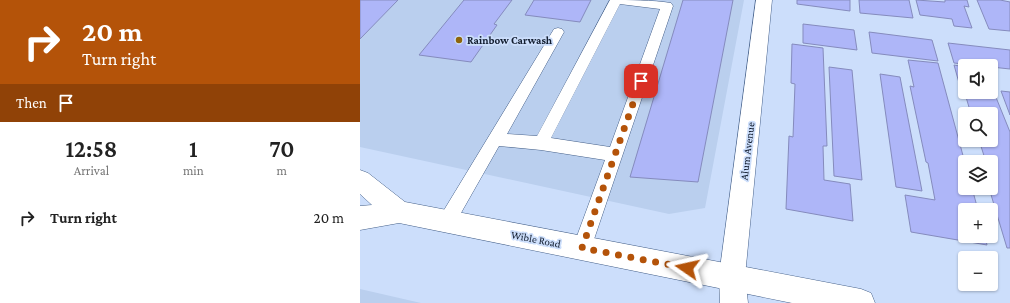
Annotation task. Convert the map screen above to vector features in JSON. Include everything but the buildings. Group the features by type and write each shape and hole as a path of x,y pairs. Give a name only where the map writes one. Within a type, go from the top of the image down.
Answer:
{"street":[{"name":"Alum Avenue","path":"734,303 732,276 764,0"},
{"name":"Wible Road","path":"360,180 399,212"},
{"name":"Wible Road","path":"360,218 399,212 732,276 861,303"}],"lane":[{"path":"541,143 616,0 668,3 582,248"},
{"path":"447,221 558,32"},
{"path":"494,140 541,143 615,156"}],"shaded area":[{"path":"360,0 744,0 705,208 669,214 360,147"},
{"path":"360,289 421,303 360,303"}],"place":[{"name":"Rainbow Carwash","path":"459,40"}],"route":[{"path":"641,81 582,248 687,268"}]}
